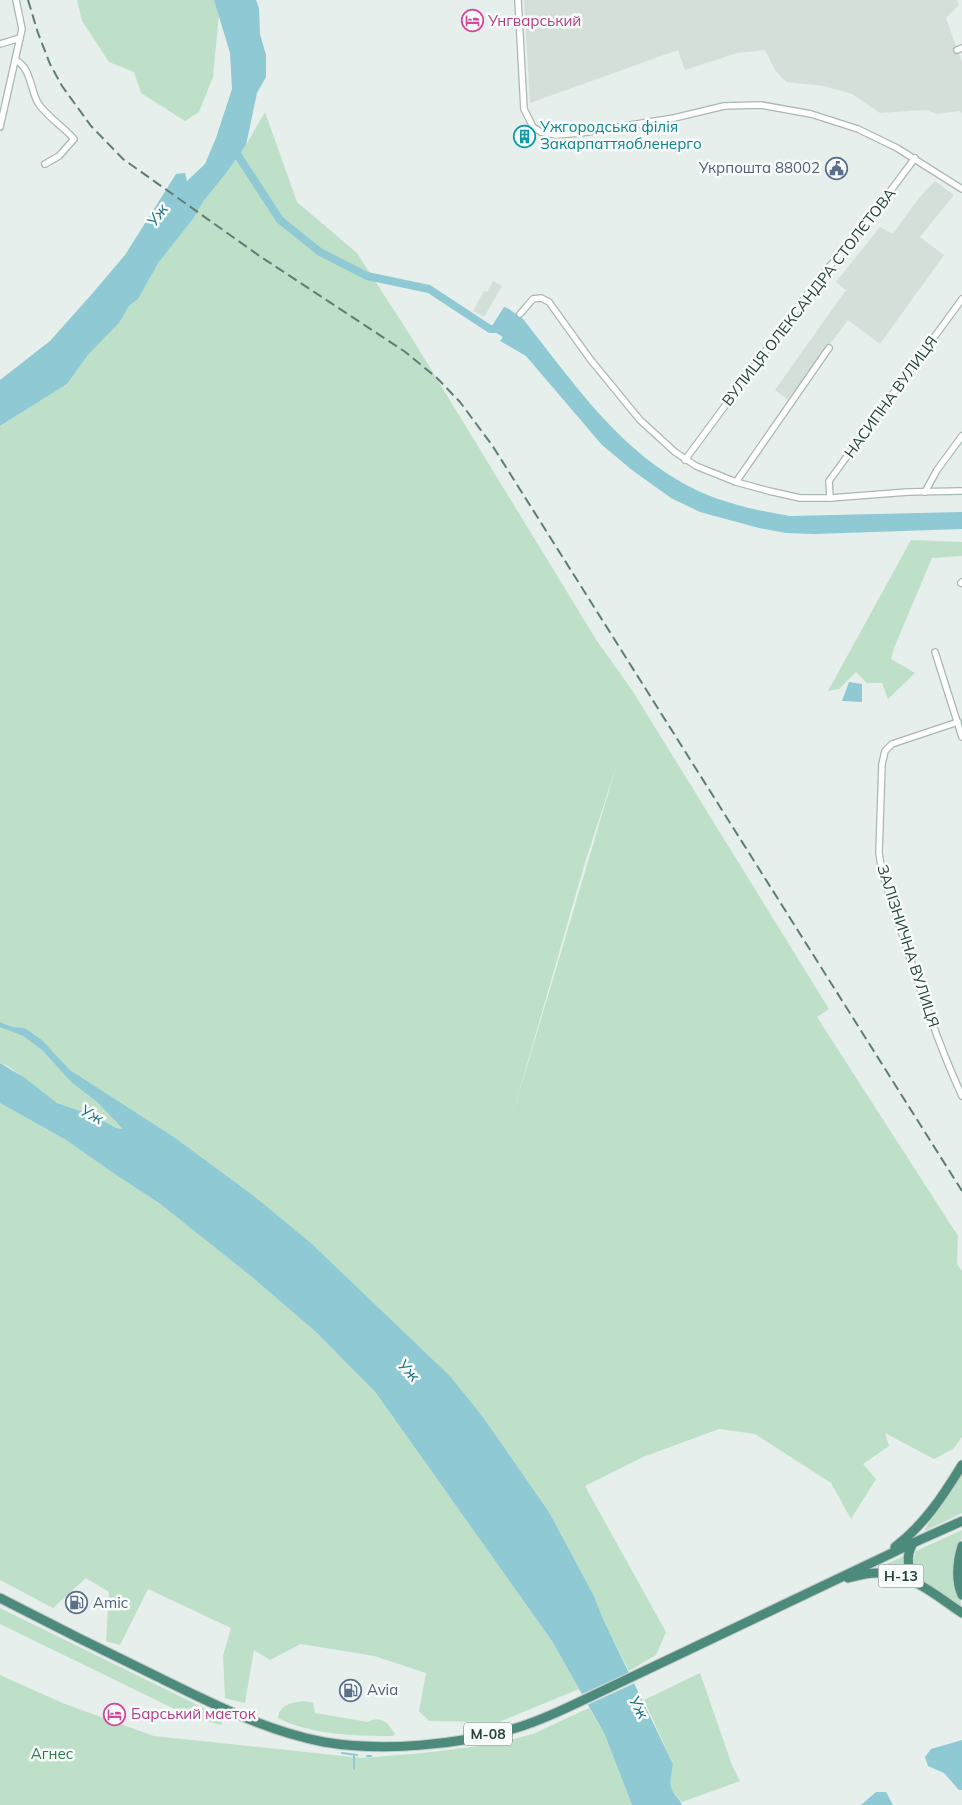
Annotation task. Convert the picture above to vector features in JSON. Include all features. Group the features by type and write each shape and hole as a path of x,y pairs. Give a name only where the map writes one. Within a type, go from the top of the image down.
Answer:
{"highway":[{"name":"Н-13","path":"883,1557 918,1529 929,1516 962,1465"},
{"name":"М-08","path":"0,1598 188,1692 274,1728 322,1741 363,1746 392,1746 479,1736 515,1728 555,1713 913,1542 962,1521"},
{"name":"Н-13","path":"913,1542 909,1550 908,1565 915,1581"},
{"path":"962,1546 957,1570 962,1595"},
{"name":"Н-13","path":"830,1582 873,1573 899,1576 915,1581 962,1613"}],"street":[{"path":"0,127 22,29 16,0"},
{"path":"518,0 523,97 526,114 533,126 549,135 582,133 674,118 724,106 755,105 811,114 843,123 875,136 915,158 962,189"},
{"path":"0,44 20,38"},
{"path":"15,60 20,62 29,76 39,104 74,139 59,156 45,164"},
{"name":"ВУЛИЦЯ ОЛЕКСАНДРА СТОЛЄТОВА","path":"685,460 817,281 865,226 915,158"},
{"path":"520,314 533,298 541,298 549,302 590,359 630,408 658,438 685,460 736,482 769,492 800,498 962,491"},
{"name":"НАСИПНА ВУЛИЦЯ","path":"830,498 830,481 962,299"},
{"path":"736,482 829,348"},
{"path":"925,492 937,470 962,436"},
{"path":"935,652 962,735"},
{"name":"ЗАЛІЗНИЧНА ВУЛИЦЯ","path":"958,722 892,744 885,751 882,764 879,853 882,872 924,1000 962,1096"}],"shaded area":[{"path":"524,0 957,0 959,5 946,18 962,63 962,114 960,111 937,114 926,110 880,113 852,94 824,86 786,82 775,70 765,50 737,53 685,70 678,50 530,103"},
{"path":"935,181 954,195 920,237 944,255 880,344 848,320 788,400 775,390 846,290 836,282 880,227 893,234 918,199"},
{"path":"493,281 502,286 484,317 473,311 484,291 487,292"}],"green space":[{"path":"77,0 214,0 219,13 213,77 199,112 185,121 141,93 134,72 109,62 82,21"},
{"path":"265,112 297,202 357,253 410,335 597,641 632,690 829,1009 817,1017 958,1236 957,1264 962,1271 962,1437 953,1449 934,1459 885,1433 889,1446 863,1464 876,1479 851,1519 831,1483 755,1434 719,1429 643,1457 585,1486 666,1632 656,1655 629,1671 604,1621 594,1596 549,1512 483,1417 450,1376 311,1243 254,1196 174,1137 70,1070 42,1040 25,1028 13,1027 0,1022 0,426 67,384 88,355 119,323 129,306 138,299 159,262 193,219 203,202 246,145","holes":["617,764 511,1120 584,866"]},
{"path":"911,540 962,542 962,556 932,558 894,648 891,659 915,673 888,699 882,683 867,683 856,672 839,689 828,691"},
{"path":"0,1027 23,1036 42,1050 71,1082 97,1102 124,1129 116,1128 93,1115 57,1103 8,1066 0,1063"},
{"path":"0,1103 66,1140 159,1203 252,1277 317,1333 376,1393 552,1641 579,1689 499,1722 429,1721 419,1711 426,1673 374,1656 301,1644 270,1660 254,1650 245,1703 225,1698 223,1656 231,1628 148,1589 120,1645 106,1641 109,1592 86,1578 53,1608 0,1580"},
{"path":"962,1471 962,1513 925,1531 925,1529"},
{"path":"962,1530 954,1575 961,1607 927,1584 915,1569 914,1561 916,1551"},
{"path":"906,1555 909,1576 873,1570"},
{"path":"0,1608 222,1717 221,1725 191,1717 0,1624"},
{"path":"700,1673 732,1765 740,1781 682,1802 671,1790 670,1777 673,1764 644,1700"},
{"name":"Агнес","path":"0,1675 65,1704 154,1736 362,1758 495,1744 533,1734 589,1708 605,1735 632,1805 0,1805"},
{"path":"304,1701 313,1703 315,1713 368,1722 377,1719 384,1721 395,1734 393,1736 349,1735 319,1731 291,1724 278,1718 279,1713 284,1707"}],"water":[{"name":"Уж","path":"214,0 256,0 259,8 260,34 266,55 266,77 257,93 246,145 203,202 193,219 159,262 138,299 129,306 119,323 88,355 67,384 0,426 0,380 50,341 91,295 125,255 176,174 185,173 187,181 205,164 216,138 232,89 230,53"},
{"path":"504,307 523,319 594,408 614,429 657,467 693,489 734,504 790,516 962,512 962,529 815,534 786,533 759,528 700,512 671,498 632,470 602,445 526,356 500,341 503,337 490,329"},
{"path":"849,682 862,684 862,702 842,701"},
{"name":"Уж","path":"0,1022 13,1027 25,1028 42,1040 70,1070 174,1137 254,1196 311,1243 450,1376 483,1417 549,1512 594,1596 604,1621 673,1764 671,1785 673,1792 682,1805 632,1805 605,1735 552,1641 376,1393 317,1333 252,1277 159,1203 66,1140 0,1103 0,1063 25,1078 57,1103 93,1115 116,1128 123,1129 97,1102 71,1082 42,1050 23,1036 0,1027"},
{"path":"962,1740 962,1790 959,1790 944,1773 928,1766 925,1757 931,1749"},
{"path":"876,1792 886,1792 893,1805 861,1805"}],"pier":[{"path":"632,1671 637,1682 585,1706 580,1695"}],"waterway":[{"path":"233,148 280,220 320,252 367,276 429,289 490,329 499,329"},
{"path":"342,1753 357,1755"},
{"path":"354,1755 354,1769"}],"railway":[{"path":"28,0 50,64 62,86 91,126 123,159 261,257 404,351 437,378 460,402 492,445 962,1191"}],"place":[{"name":"Унгварський","path":"472,21"},
{"name":"Ужгородська філія Закарпаттяобленерго","path":"524,136"},
{"name":"Укрпошта 88002","path":"836,168"},
{"name":"Amic","path":"77,1603"},
{"name":"Avia","path":"351,1690"},
{"name":"Барський маєток","path":"115,1714"}]}
